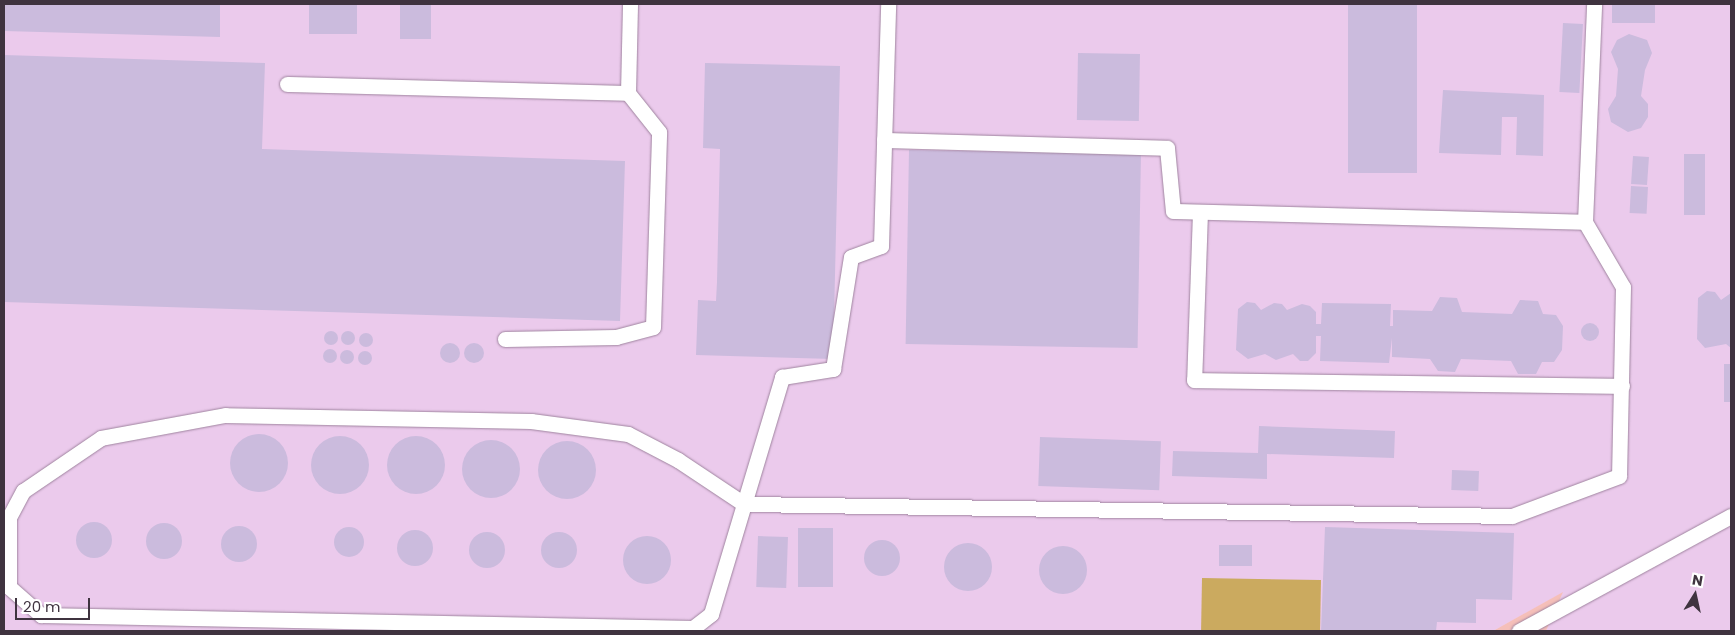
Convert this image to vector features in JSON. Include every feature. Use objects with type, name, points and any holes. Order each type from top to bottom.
[{"type":"lane","points":[[505,339],[616,337],[653,327],[659,132],[628,93],[630,4]]},
{"type":"lane","points":[[888,4],[881,246],[851,257],[833,369],[782,377],[744,504],[711,614],[694,628],[41,615],[8,587],[9,517],[23,491],[101,438],[226,415],[531,421],[628,434],[678,460],[744,504],[1512,516],[1619,476],[1623,287],[1585,222],[1594,4]]},
{"type":"lane","points":[[287,84],[628,93]]},
{"type":"lane","points":[[884,140],[1167,148],[1173,211],[1585,222]]},
{"type":"lane","points":[[1200,212],[1194,380],[1622,386]]},
{"type":"lane","points":[[1519,631],[1731,516]]},
{"type":"shaded area","points":[[4,4],[1731,4],[1731,631],[1546,631],[1562,593],[1493,631],[4,631]]},
{"type":"shaded area","points":[[1202,578],[1321,580],[1320,631],[1201,631]]},
{"type":"shaded area","points":[[1563,592],[1546,631],[1493,631]]},
{"type":"building","points":[[4,4],[220,4],[220,37],[4,31]]},
{"type":"building","points":[[309,4],[357,4],[357,34],[309,34]]},
{"type":"building","points":[[400,4],[431,4],[431,39],[400,39]]},
{"type":"building","points":[[1348,4],[1417,4],[1417,173],[1348,173]]},
{"type":"building","points":[[1612,4],[1655,4],[1655,23],[1612,23]]},
{"type":"building","points":[[1563,23],[1583,24],[1579,93],[1559,92]]},
{"type":"building","points":[[1629,34],[1647,40],[1652,53],[1645,70],[1641,96],[1648,104],[1648,117],[1641,128],[1628,132],[1611,122],[1608,109],[1616,96],[1618,69],[1611,52],[1617,40]]},
{"type":"building","points":[[1078,53],[1140,54],[1139,121],[1077,120]]},
{"type":"building","points":[[4,55],[265,63],[262,149],[625,161],[620,321],[4,302]]},
{"type":"building","points":[[705,63],[840,66],[833,359],[696,355],[698,300],[716,301],[717,282],[720,149],[703,148]]},
{"type":"building","points":[[1443,90],[1544,95],[1543,156],[1516,155],[1517,117],[1502,117],[1501,155],[1439,153]]},
{"type":"building","points":[[909,150],[1141,154],[1138,348],[906,344]]},
{"type":"building","points":[[1684,154],[1705,154],[1705,215],[1684,215]]},
{"type":"building","points":[[1633,156],[1649,157],[1647,185],[1631,184]]},
{"type":"building","points":[[1631,186],[1648,187],[1647,214],[1630,213]]},
{"type":"building","points":[[1707,291],[1715,292],[1721,300],[1731,293],[1731,348],[1726,344],[1705,348],[1697,339],[1698,298]]},
{"type":"building","points":[[1440,297],[1457,298],[1462,312],[1512,314],[1520,300],[1538,301],[1543,314],[1556,315],[1563,326],[1562,350],[1554,362],[1542,362],[1536,374],[1518,374],[1511,361],[1461,359],[1455,372],[1438,371],[1430,359],[1392,357],[1392,338],[1389,363],[1320,361],[1321,336],[1316,336],[1316,353],[1308,361],[1300,361],[1293,354],[1276,360],[1265,354],[1248,359],[1236,350],[1238,309],[1247,302],[1255,303],[1261,310],[1274,303],[1282,304],[1287,310],[1302,304],[1310,306],[1316,312],[1316,324],[1321,324],[1322,303],[1391,304],[1390,326],[1393,326],[1393,310],[1432,311]]},
{"type":"building","points":[[1590,323],[1596,326],[1599,332],[1596,338],[1590,341],[1584,338],[1581,332],[1584,326]]},
{"type":"building","points":[[328,331],[334,331],[338,338],[334,345],[328,345],[324,341],[324,335]]},
{"type":"building","points":[[345,331],[351,331],[355,338],[351,345],[345,345],[341,341],[341,335]]},
{"type":"building","points":[[363,333],[369,333],[373,340],[369,347],[363,347],[359,343],[359,337]]},
{"type":"building","points":[[450,343],[457,346],[460,353],[457,360],[450,363],[443,360],[440,353],[443,346]]},
{"type":"building","points":[[474,343],[481,346],[484,353],[481,360],[474,363],[467,360],[464,353],[467,346]]},
{"type":"building","points":[[327,349],[333,349],[337,356],[333,363],[327,363],[323,359],[323,353]]},
{"type":"building","points":[[344,350],[350,350],[354,357],[350,364],[344,364],[340,360],[340,354]]},
{"type":"building","points":[[362,351],[368,351],[372,358],[368,365],[362,365],[358,361],[358,355]]},
{"type":"building","points":[[1724,364],[1731,364],[1731,402],[1724,402]]},
{"type":"building","points":[[1259,426],[1395,431],[1394,458],[1267,454],[1267,479],[1172,476],[1173,451],[1258,453]]},
{"type":"building","points":[[253,434],[265,434],[280,442],[288,457],[288,469],[280,484],[265,492],[253,492],[238,484],[230,469],[230,457],[238,442]]},
{"type":"building","points":[[334,436],[346,436],[361,444],[369,459],[369,471],[361,486],[346,494],[334,494],[319,486],[311,471],[311,459],[319,444]]},
{"type":"building","points":[[410,436],[422,436],[437,444],[445,459],[445,471],[437,486],[422,494],[410,494],[395,486],[387,471],[387,459],[395,444]]},
{"type":"building","points":[[1040,437],[1161,441],[1159,490],[1038,486]]},
{"type":"building","points":[[485,440],[497,440],[512,448],[520,463],[520,475],[512,490],[497,498],[485,498],[470,490],[462,475],[462,463],[470,448]]},
{"type":"building","points":[[561,441],[573,441],[588,449],[596,464],[596,476],[588,491],[573,499],[561,499],[546,491],[538,476],[538,464],[546,449]]},
{"type":"building","points":[[1452,470],[1479,471],[1478,491],[1451,490]]},
{"type":"building","points":[[94,522],[101,523],[107,527],[111,533],[111,547],[107,553],[101,557],[94,558],[87,557],[81,553],[77,547],[76,540],[77,533],[81,527],[87,523]]},
{"type":"building","points":[[164,523],[171,524],[177,528],[181,534],[181,548],[177,554],[171,558],[164,559],[157,558],[151,554],[147,548],[146,541],[147,534],[151,528],[157,524]]},
{"type":"building","points":[[239,526],[246,527],[252,531],[256,537],[256,551],[252,557],[246,561],[239,562],[232,561],[226,557],[222,551],[221,544],[222,537],[226,531],[232,527]]},
{"type":"building","points":[[349,527],[355,528],[363,536],[363,548],[355,556],[349,557],[343,556],[335,548],[334,542],[335,536],[343,528]]},
{"type":"building","points":[[1325,527],[1514,533],[1512,600],[1476,599],[1476,623],[1437,622],[1436,631],[1321,631]]},
{"type":"building","points":[[798,528],[833,528],[833,587],[798,587]]},
{"type":"building","points":[[415,530],[422,531],[428,535],[432,541],[432,555],[428,561],[422,565],[415,566],[408,565],[402,561],[398,555],[397,548],[398,541],[402,535],[408,531]]},
{"type":"building","points":[[487,532],[494,533],[500,537],[504,543],[504,557],[500,563],[494,567],[487,568],[480,567],[474,563],[470,557],[469,550],[470,543],[474,537],[480,533]]},
{"type":"building","points":[[559,532],[566,533],[572,537],[576,543],[576,557],[572,563],[566,567],[559,568],[552,567],[546,563],[542,557],[541,550],[542,543],[546,537],[552,533]]},
{"type":"building","points":[[642,536],[652,536],[664,543],[671,555],[671,565],[664,577],[652,584],[642,584],[634,580],[627,573],[623,565],[623,555],[627,547],[634,540]]},
{"type":"building","points":[[758,536],[788,537],[786,588],[756,587]]},
{"type":"building","points":[[882,540],[889,541],[895,545],[899,551],[899,565],[895,571],[889,575],[882,576],[875,575],[869,571],[865,565],[864,558],[865,551],[869,545],[875,541]]},
{"type":"building","points":[[963,543],[973,543],[985,550],[992,562],[992,572],[985,584],[973,591],[963,591],[955,587],[948,580],[944,572],[944,562],[948,554],[955,547]]},
{"type":"building","points":[[1219,545],[1252,545],[1252,566],[1219,566]]},
{"type":"building","points":[[1058,546],[1068,546],[1080,553],[1087,565],[1087,575],[1080,587],[1068,594],[1058,594],[1050,590],[1043,583],[1039,575],[1039,565],[1043,557],[1050,550]]}]
